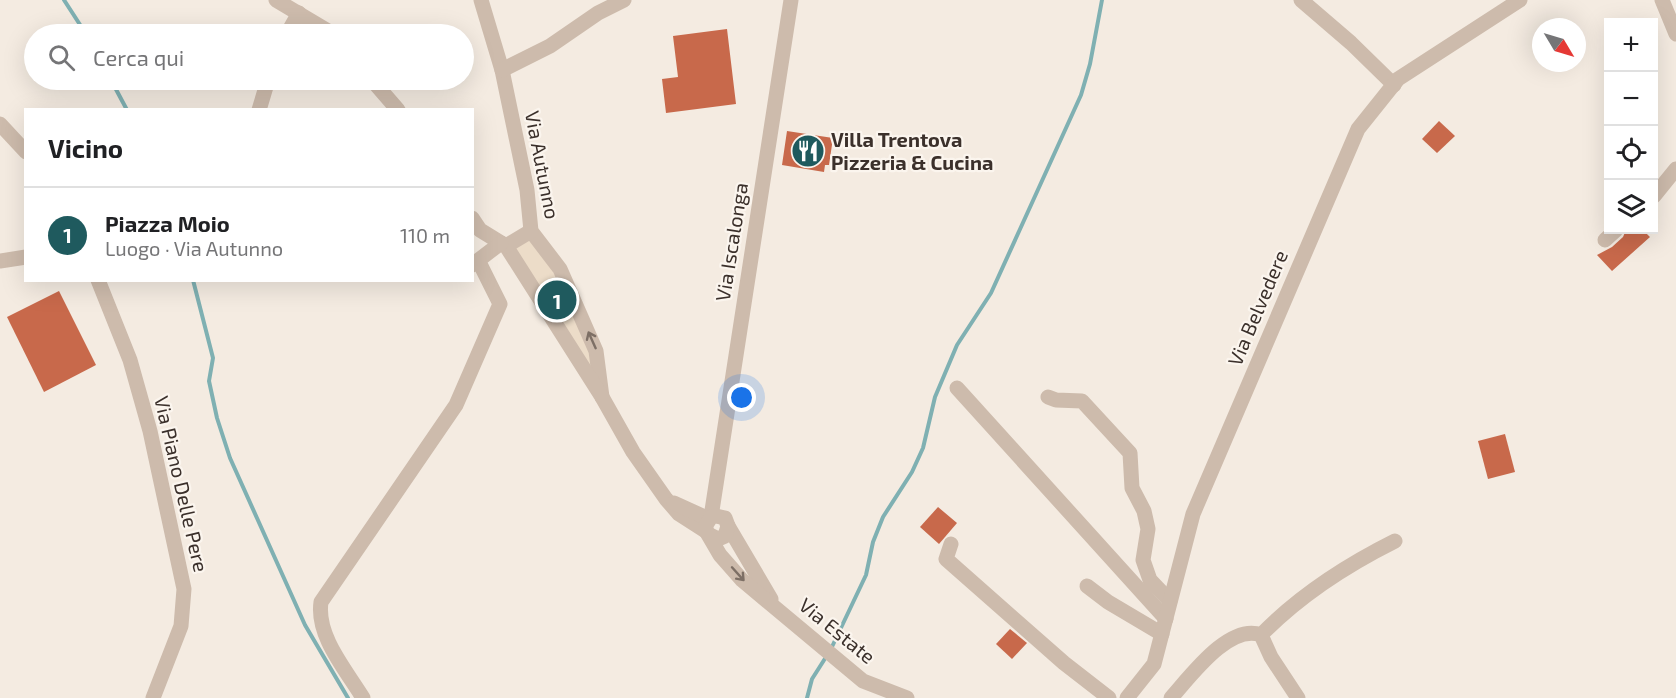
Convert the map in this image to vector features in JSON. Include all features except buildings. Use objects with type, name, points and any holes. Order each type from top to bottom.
[{"type":"street","points":[[276,0],[317,24]]},
{"type":"street","name":"Via Autunno","points":[[481,0],[502,70],[527,190],[531,231],[560,269],[596,351],[602,397]]},
{"type":"street","points":[[502,70],[550,46],[598,13],[624,0]]},
{"type":"street","name":"Via Iscalonga","points":[[715,524],[715,489],[790,0]]},
{"type":"street","points":[[1301,0],[1344,36],[1394,85]]},
{"type":"street","name":"Via Belvedere","points":[[1127,698],[1154,664],[1193,514],[1358,129],[1394,85],[1520,0]]},
{"type":"street","points":[[1662,0],[1676,34]]},
{"type":"street","points":[[292,24],[299,13]]},
{"type":"street","points":[[260,108],[265,90]]},
{"type":"street","points":[[381,90],[396,108]]},
{"type":"street","points":[[0,124],[24,150]]},
{"type":"street","points":[[1658,190],[1676,169]]},
{"type":"street","points":[[474,221],[480,230],[504,244],[602,397],[633,452],[666,499],[715,524]]},
{"type":"street","points":[[363,698],[322,629],[319,615],[321,602],[456,405],[500,304],[476,264],[504,244],[531,231]]},
{"type":"street","points":[[0,261],[24,257]]},
{"type":"street","name":"Via Piano Delle Pere","points":[[99,282],[130,360],[150,431],[184,589],[181,626],[153,698]]},
{"type":"street","points":[[957,388],[1164,627]]},
{"type":"street","points":[[1048,397],[1056,400],[1082,401],[1130,453],[1132,488],[1144,511],[1148,529],[1143,560],[1150,580],[1170,601]]},
{"type":"street","name":"Via Estate","points":[[715,524],[720,555],[742,580],[863,681],[907,698]]},
{"type":"street","name":"Via Estate","points":[[715,524],[775,607]]},
{"type":"street","points":[[1261,634],[1278,617],[1314,590],[1364,556],[1395,541]]},
{"type":"street","points":[[951,544],[946,559],[1064,663],[1109,698]]},
{"type":"street","points":[[1087,586],[1108,602],[1164,627]]},
{"type":"street","points":[[1171,698],[1220,646],[1241,636],[1261,634]]},
{"type":"street","points":[[1261,634],[1271,657],[1298,698]]},
{"type":"shaded area","points":[[531,231],[596,351],[602,397],[506,246]]},
{"type":"waterway","points":[[64,0],[80,24]]},
{"type":"waterway","points":[[830,651],[866,575],[873,542],[883,517],[912,472],[923,448],[935,397],[957,345],[991,293],[1081,95],[1090,64],[1102,0]]},
{"type":"waterway","points":[[116,90],[126,108]]},
{"type":"waterway","points":[[194,282],[213,358],[209,381],[217,418],[230,458],[305,625],[348,698]]},
{"type":"waterway","points":[[807,698],[812,679],[826,657]]},
{"type":"place","name":"Villa Trentova Pizzeria & Cucina","points":[[808,151]]},
{"type":"place","name":"Piazza Moio","points":[[557,300]]}]
